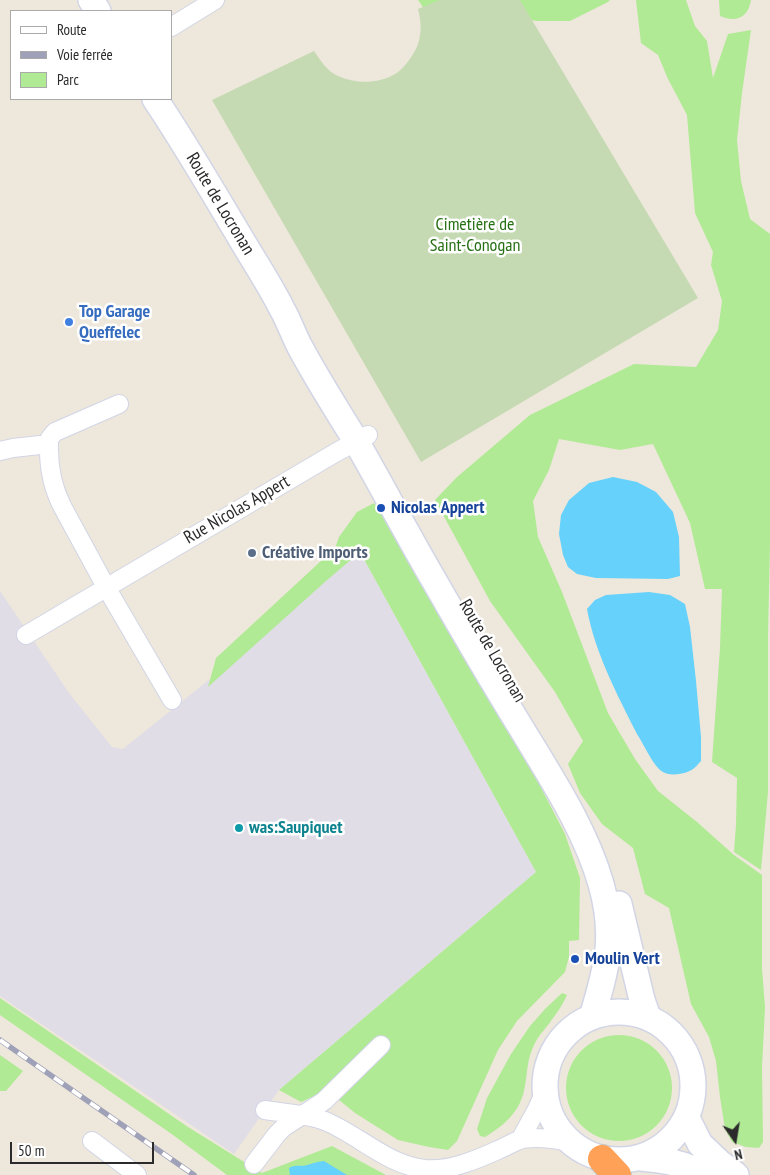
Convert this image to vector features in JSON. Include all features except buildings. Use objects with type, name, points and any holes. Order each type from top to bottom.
[{"type":"main road","name":"Route de Locronan","points":[[156,100],[204,176],[283,310],[302,351],[362,438],[481,633],[556,760],[590,823],[614,882],[640,992],[648,1017]]},
{"type":"main road","name":"Route de Locronan","points":[[362,438],[415,548],[548,772],[588,849],[601,884],[609,925],[608,954],[592,1017]]},
{"type":"main road","points":[[641,1158],[660,1149],[675,1135],[687,1118],[693,1098],[693,1078],[688,1058],[678,1040],[659,1023],[648,1017],[630,1012],[610,1012],[592,1017],[567,1032],[556,1045],[549,1060],[545,1076],[544,1093],[548,1111],[557,1128],[569,1142],[609,1167],[621,1161],[641,1158],[677,1163],[694,1168],[706,1175]]},
{"type":"main road","points":[[687,1118],[700,1144],[736,1175]]},
{"type":"street","points":[[172,27],[215,0]]},
{"type":"street","points":[[119,404],[55,432],[50,438],[49,444],[51,477],[55,493],[106,587],[172,700]]},
{"type":"street","name":"Rue Nicolas Appert","points":[[26,635],[362,438]]},
{"type":"street","points":[[0,451],[49,444]]},
{"type":"street","points":[[254,1164],[277,1134],[292,1121],[324,1101],[380,1045]]},
{"type":"street","points":[[520,1140],[544,1093]]},
{"type":"street","points":[[265,1110],[324,1121],[392,1159],[425,1172],[465,1163],[520,1140],[551,1139],[569,1142]]},
{"type":"street","points":[[92,1141],[138,1175]]},
{"type":"shaded area","points":[[360,552],[536,872],[279,1090],[234,1154],[0,996],[0,591],[69,693],[112,747],[123,749],[221,670],[231,653]]},
{"type":"green space","points":[[418,0],[610,0],[570,21],[536,21],[425,10]]},
{"type":"green space","name":"Cimetière de Saint-Conogan","points":[[440,0],[520,0],[698,298],[421,462],[212,100],[314,51],[324,65],[345,79],[367,82],[389,77],[402,68],[417,48],[421,31],[418,9]]},
{"type":"green space","points":[[636,0],[686,0],[695,26],[707,41],[713,78],[728,34],[751,30],[737,140],[741,181],[750,219],[770,234],[768,792],[761,870],[734,852],[737,778],[712,762],[722,589],[705,589],[690,523],[653,444],[620,450],[559,439],[549,470],[533,501],[538,537],[562,592],[608,713],[635,759],[658,791],[734,855],[762,875],[762,969],[765,1007],[762,1067],[763,1142],[759,1148],[746,1147],[732,1142],[725,1129],[716,1061],[709,1037],[691,1004],[669,908],[645,894],[633,848],[602,824],[580,793],[568,764],[583,741],[555,692],[490,601],[435,500],[457,477],[530,415],[634,364],[696,367],[718,330],[722,301],[711,265],[713,252],[695,213],[687,115],[658,55],[641,43]]},
{"type":"green space","points":[[719,0],[751,0],[744,15],[731,19],[720,16]]},
{"type":"green space","points":[[374,503],[401,543],[493,695],[565,834],[580,878],[579,940],[569,941],[569,957],[565,972],[517,1021],[498,1050],[457,1141],[448,1150],[398,1140],[355,1113],[339,1100],[388,1050],[321,1093],[301,1102],[279,1090],[536,872],[360,552],[208,687],[216,658],[335,548],[339,537],[357,512]]},
{"type":"green space","points":[[562,993],[567,995],[564,1002],[538,1037],[532,1049],[524,1091],[518,1106],[498,1128],[485,1137],[480,1136],[477,1129],[487,1098],[511,1054],[530,1026]]},
{"type":"green space","points":[[0,998],[188,1127],[262,1173],[332,1146],[386,1175],[227,1175],[173,1135],[0,1015]]},
{"type":"green space","points":[[619,1035],[639,1039],[657,1050],[668,1068],[672,1088],[668,1108],[657,1126],[639,1137],[619,1141],[599,1137],[581,1126],[570,1108],[566,1088],[570,1068],[581,1050],[599,1039]]},
{"type":"green space","points":[[0,1055],[23,1071],[6,1091],[0,1091]]},
{"type":"water","points":[[613,477],[637,482],[656,492],[673,512],[679,537],[680,576],[668,579],[596,578],[577,574],[568,567],[563,555],[559,534],[561,515],[569,500],[589,483]]},
{"type":"water","points":[[649,592],[670,595],[685,604],[690,627],[701,737],[701,761],[693,769],[681,774],[667,774],[660,770],[637,734],[601,657],[587,609],[595,600],[606,595]]},
{"type":"water","points":[[324,1161],[347,1175],[290,1175],[289,1168],[291,1167],[305,1166]]},
{"type":"railway","points":[[0,1040],[194,1175]]},
{"type":"place","name":"Top Garage Queffelec","points":[[69,322]]},
{"type":"place","name":"Nicolas Appert","points":[[381,508]]},
{"type":"place","name":"Créative Imports","points":[[252,553]]},
{"type":"place","name":"was:Saupiquet","points":[[239,828]]},
{"type":"place","name":"Moulin Vert","points":[[575,959]]}]
